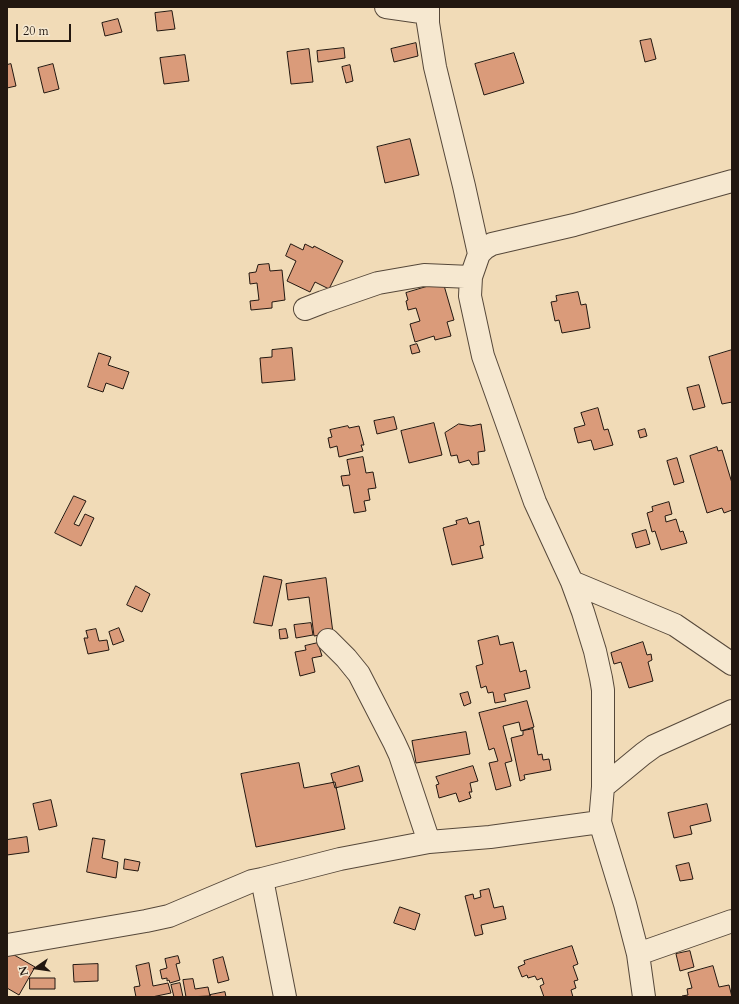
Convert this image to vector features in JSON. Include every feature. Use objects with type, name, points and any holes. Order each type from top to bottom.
[{"type":"street","points":[[386,7],[428,10],[434,67],[464,186],[479,254]]},
{"type":"street","points":[[644,997],[638,954],[625,904],[600,822],[603,787],[603,690],[601,678],[591,638],[572,582],[535,502],[483,356],[470,296],[471,277],[479,254],[492,244],[574,225],[732,181]]},
{"type":"street","points":[[305,309],[378,283],[424,276],[471,277]]},
{"type":"street","points":[[572,582],[676,626],[732,664]]},
{"type":"street","points":[[328,640],[359,674],[394,742],[429,842]]},
{"type":"street","points":[[603,787],[654,746],[732,711]]},
{"type":"street","points":[[7,945],[169,916],[252,881],[340,859],[429,842],[490,837],[600,822]]},
{"type":"street","points":[[262,879],[285,997]]},
{"type":"street","points":[[638,954],[732,921]]},
{"type":"building","points":[[172,11],[175,29],[157,31],[155,13]]},
{"type":"building","points":[[118,19],[122,32],[105,36],[102,23]]},
{"type":"building","points":[[651,39],[656,59],[645,62],[640,41]]},
{"type":"building","points":[[416,43],[418,56],[394,62],[391,49]]},
{"type":"building","points":[[344,48],[345,58],[318,62],[317,51]]},
{"type":"building","points":[[309,49],[313,82],[291,84],[287,52]]},
{"type":"building","points":[[514,53],[524,83],[484,95],[475,64]]},
{"type":"building","points":[[185,55],[189,81],[164,84],[160,58]]},
{"type":"building","points":[[11,64],[16,86],[7,88],[7,65]]},
{"type":"building","points":[[53,64],[59,89],[44,93],[38,68]]},
{"type":"building","points":[[350,65],[353,81],[346,83],[342,67]]},
{"type":"building","points":[[410,139],[419,175],[385,183],[377,147]]},
{"type":"building","points":[[291,244],[303,250],[305,244],[313,248],[314,246],[343,261],[329,289],[315,282],[310,292],[287,281],[296,261],[286,256]]},
{"type":"building","points":[[269,264],[270,271],[282,270],[285,300],[272,302],[272,308],[251,310],[250,301],[259,300],[257,283],[250,284],[249,273],[256,272],[258,265]]},
{"type":"building","points":[[443,282],[454,320],[447,322],[451,336],[435,340],[434,336],[415,342],[410,324],[420,321],[416,308],[408,310],[406,293]]},
{"type":"building","points":[[578,292],[581,305],[586,304],[590,328],[562,333],[559,320],[555,321],[551,302],[557,301],[556,296]]},
{"type":"building","points":[[417,344],[420,352],[412,354],[410,346]]},
{"type":"building","points":[[292,348],[295,380],[262,383],[260,358],[272,357],[272,350]]},
{"type":"building","points":[[732,350],[732,402],[722,404],[709,357]]},
{"type":"building","points":[[99,353],[111,357],[108,365],[129,372],[123,389],[106,383],[103,392],[88,387]]},
{"type":"building","points":[[699,385],[705,407],[693,410],[687,388]]},
{"type":"building","points":[[598,408],[604,430],[608,429],[613,445],[594,450],[591,440],[578,443],[574,428],[585,425],[581,413]]},
{"type":"building","points":[[394,417],[397,429],[377,434],[374,421]]},
{"type":"building","points":[[434,423],[442,455],[409,463],[401,431]]},
{"type":"building","points":[[459,424],[471,426],[481,424],[485,451],[478,452],[479,464],[472,465],[469,460],[459,463],[457,455],[451,456],[445,433]]},
{"type":"building","points":[[348,426],[349,428],[359,426],[364,445],[361,445],[363,451],[339,457],[337,446],[330,448],[328,438],[332,437],[330,430]]},
{"type":"building","points":[[645,429],[647,436],[640,438],[638,431]]},
{"type":"building","points":[[717,447],[718,451],[722,450],[732,483],[732,510],[724,513],[722,508],[707,513],[690,456]]},
{"type":"building","points":[[363,457],[366,473],[373,472],[376,488],[368,489],[370,500],[364,501],[366,511],[354,513],[349,485],[343,486],[341,476],[350,475],[347,460]]},
{"type":"building","points":[[677,458],[684,482],[674,485],[667,461]]},
{"type":"building","points":[[74,496],[86,501],[74,524],[79,526],[85,514],[94,518],[81,546],[55,533]]},
{"type":"building","points":[[669,502],[672,514],[665,516],[666,522],[676,519],[680,532],[683,531],[687,543],[661,550],[655,531],[652,532],[647,513],[653,511],[652,507]]},
{"type":"building","points":[[467,518],[469,524],[479,521],[484,545],[480,546],[483,558],[452,565],[443,528],[457,524],[456,521]]},
{"type":"building","points":[[646,530],[650,544],[636,548],[632,534]]},
{"type":"building","points":[[264,576],[282,580],[272,626],[254,623]]},
{"type":"building","points":[[326,578],[333,633],[314,636],[309,597],[288,600],[286,584]]},
{"type":"building","points":[[136,586],[150,594],[142,612],[127,605]]},
{"type":"building","points":[[311,623],[313,635],[296,638],[294,625]]},
{"type":"building","points":[[119,628],[124,641],[113,645],[109,632]]},
{"type":"building","points":[[96,629],[99,641],[107,640],[109,650],[88,654],[84,638],[88,638],[86,631]]},
{"type":"building","points":[[286,629],[288,638],[280,639],[279,630]]},
{"type":"building","points":[[498,636],[500,645],[513,642],[520,672],[526,670],[530,688],[504,694],[506,701],[495,703],[493,692],[488,693],[486,686],[481,688],[476,666],[483,664],[478,641]]},
{"type":"building","points":[[643,642],[647,655],[651,654],[652,660],[648,662],[653,681],[629,688],[621,662],[614,664],[611,653]]},
{"type":"building","points":[[318,643],[322,656],[312,658],[315,672],[300,676],[295,652],[306,650],[305,646]]},
{"type":"building","points":[[468,692],[471,703],[464,706],[460,694]]},
{"type":"building","points":[[527,701],[534,727],[521,731],[519,722],[503,726],[512,761],[505,763],[511,786],[496,790],[489,763],[498,761],[494,748],[489,750],[479,713]]},
{"type":"building","points":[[533,729],[538,755],[542,754],[543,760],[549,759],[551,770],[524,775],[525,779],[520,781],[511,738],[523,735],[523,731]]},
{"type":"building","points":[[466,732],[470,754],[416,763],[412,741]]},
{"type":"building","points":[[299,763],[304,788],[335,782],[345,829],[256,847],[241,774]]},
{"type":"building","points":[[359,766],[363,781],[335,788],[331,774]]},
{"type":"building","points":[[473,766],[478,781],[470,783],[472,792],[469,792],[471,798],[459,802],[456,793],[439,798],[436,785],[439,784],[436,777]]},
{"type":"building","points":[[51,800],[57,826],[39,830],[33,804]]},
{"type":"building","points":[[707,804],[711,821],[690,826],[692,834],[674,838],[668,813]]},
{"type":"building","points":[[27,837],[29,852],[7,855],[7,840]]},
{"type":"building","points":[[93,838],[105,840],[102,858],[118,862],[116,878],[87,872]]},
{"type":"building","points":[[125,859],[140,862],[138,871],[124,869]]},
{"type":"building","points":[[689,863],[693,879],[680,881],[676,866]]},
{"type":"building","points":[[489,889],[494,908],[503,906],[506,919],[481,925],[483,934],[475,936],[465,896],[473,894],[474,899],[481,897],[480,891]]},
{"type":"building","points":[[400,907],[420,914],[415,930],[394,923]]},
{"type":"building","points":[[572,946],[578,964],[573,966],[578,980],[574,981],[576,988],[571,990],[573,997],[544,997],[540,986],[544,984],[542,978],[537,980],[535,976],[528,978],[527,975],[522,977],[518,967],[525,964],[524,961]]},
{"type":"building","points":[[690,951],[694,967],[680,971],[676,954]]},
{"type":"building","points":[[9,952],[35,967],[19,995],[7,988],[7,956]]},
{"type":"building","points":[[178,956],[180,963],[176,964],[180,980],[170,983],[169,980],[167,981],[167,978],[162,979],[160,970],[167,968],[165,959]]},
{"type":"building","points":[[223,957],[229,980],[218,983],[213,960]]},
{"type":"building","points":[[149,963],[153,986],[168,983],[171,993],[152,997],[136,997],[134,987],[140,986],[136,966]]},
{"type":"building","points":[[98,964],[98,981],[74,982],[73,965]]},
{"type":"building","points":[[713,966],[719,987],[729,985],[732,997],[682,997],[688,995],[687,989],[692,988],[688,973]]},
{"type":"building","points":[[30,978],[55,978],[55,989],[30,989]]},
{"type":"building","points":[[193,979],[195,989],[208,987],[210,996],[186,997],[183,980]]},
{"type":"building","points":[[180,983],[183,997],[174,997],[171,985]]},
{"type":"building","points":[[225,992],[226,997],[211,997],[210,995]]}]
